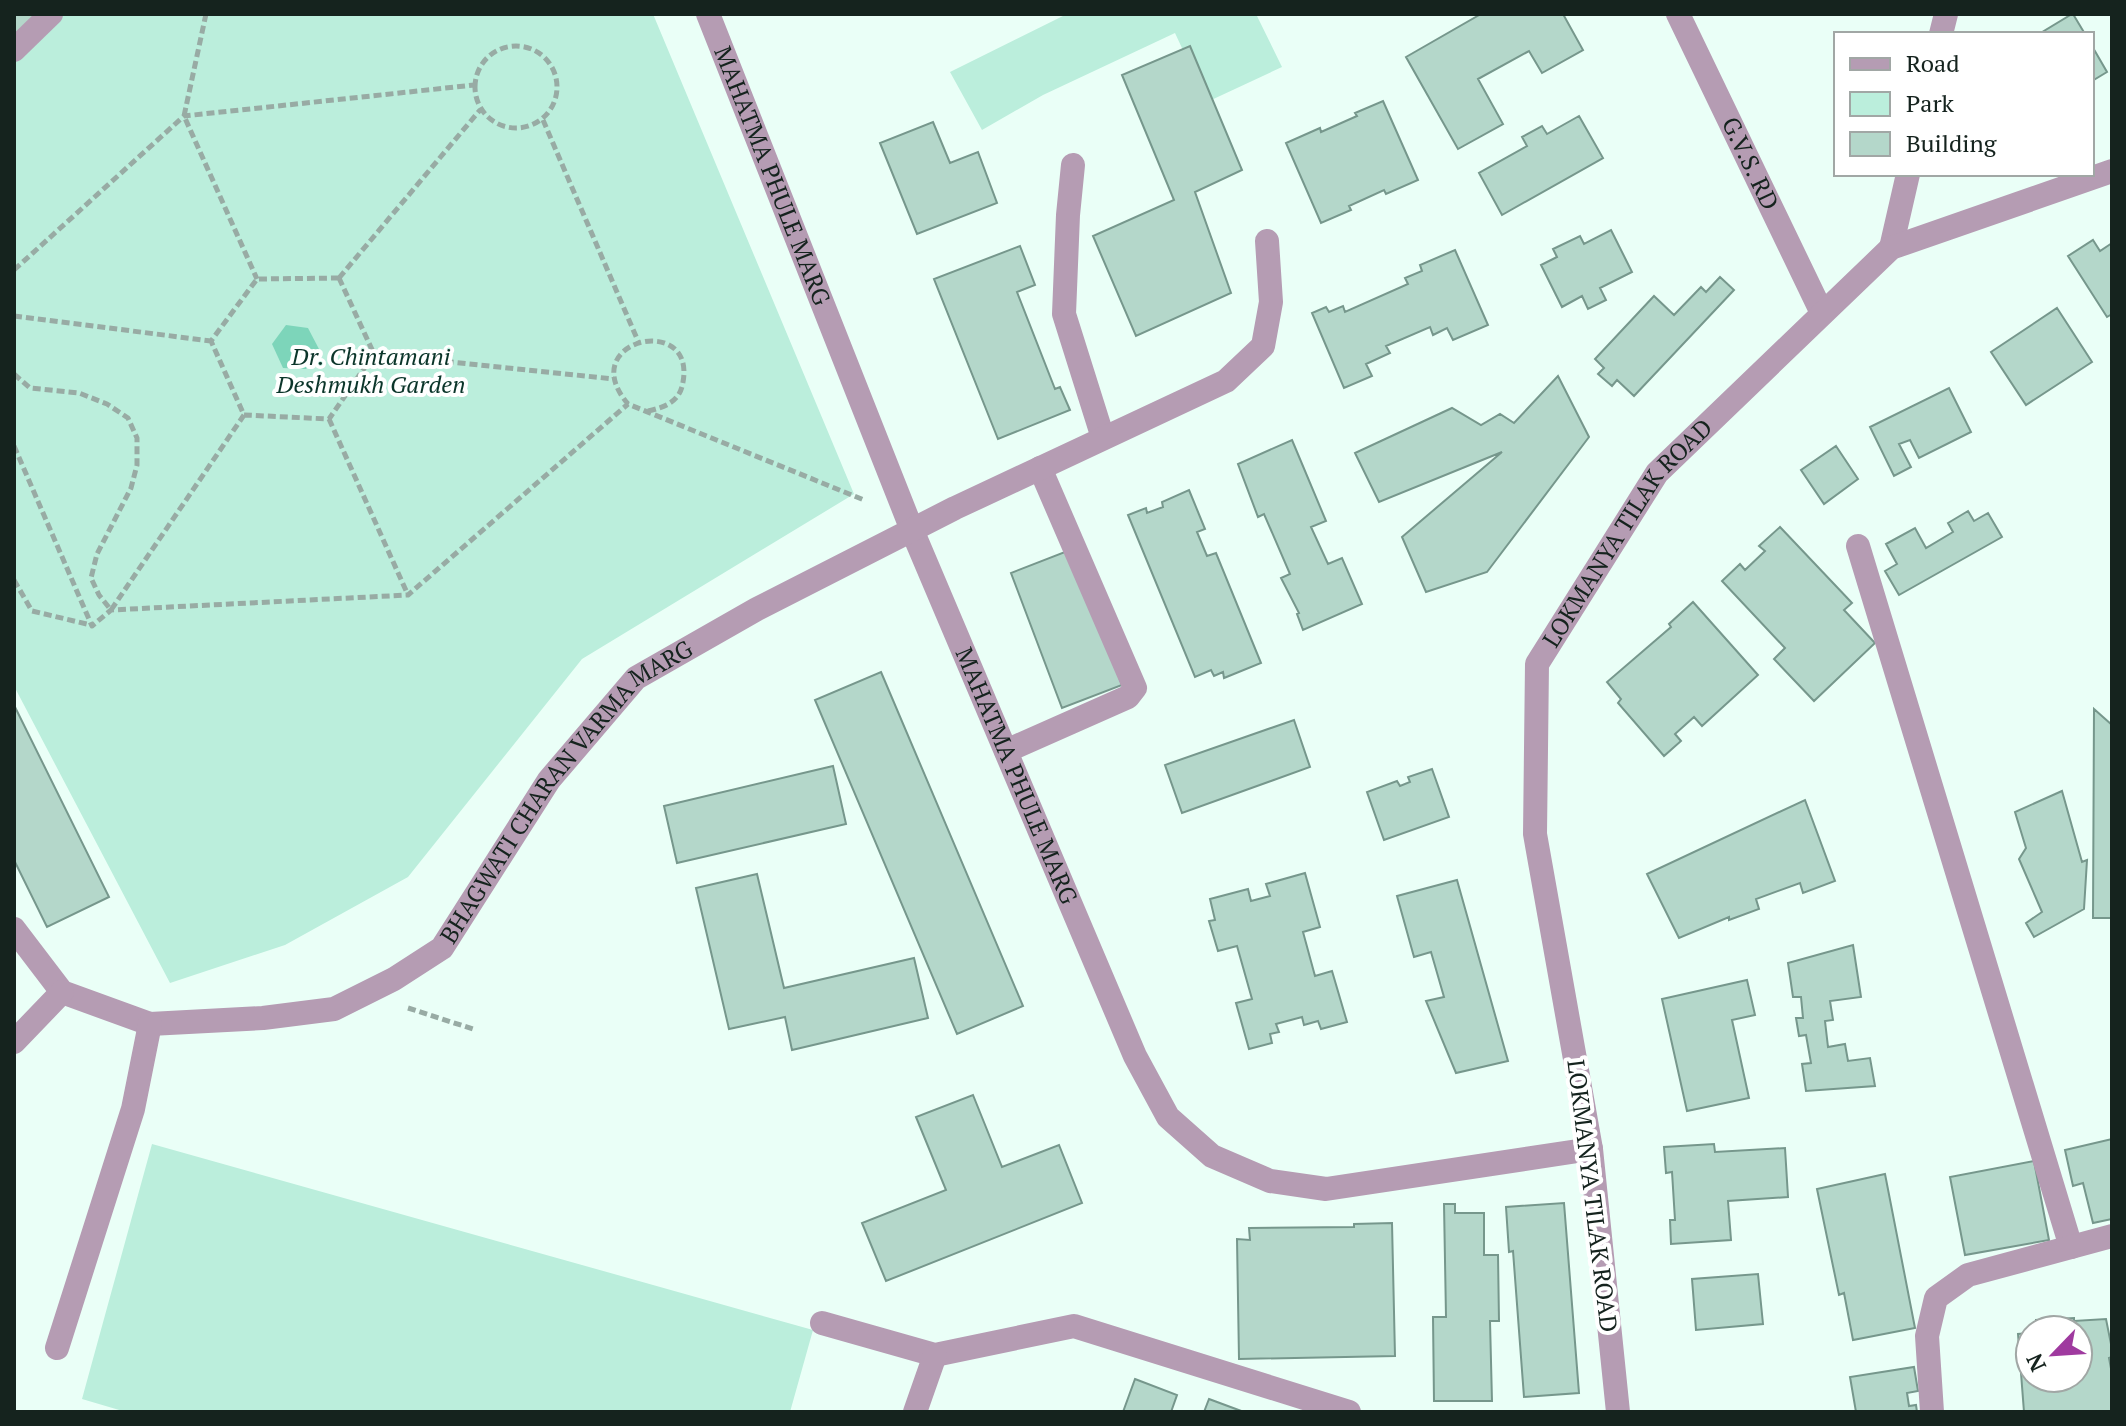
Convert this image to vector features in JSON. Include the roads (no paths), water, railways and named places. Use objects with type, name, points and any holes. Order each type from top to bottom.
[{"type":"street","points":[[14,50],[51,14]]},
{"type":"street","name":"MAHATMA PHULE MARG","points":[[708,14],[912,530],[1135,1056],[1168,1117],[1212,1156],[1270,1181],[1326,1189],[1591,1149]]},
{"type":"street","name":"G.V.S. RD","points":[[1678,14],[1822,313]]},
{"type":"street","points":[[1073,165],[1064,314],[1103,438]]},
{"type":"street","name":"LOKMANYA TILAK ROAD","points":[[1618,1412],[1591,1149],[1535,834],[1537,664],[1657,473],[1891,248],[2112,171]]},
{"type":"street","points":[[1891,248],[1908,176]]},
{"type":"street","name":"BHAGWATI CHARAN VARMA MARG","points":[[62,992],[150,1024],[263,1018],[334,1009],[394,979],[442,948],[549,780],[636,678],[757,609],[912,530],[1226,381],[1263,346],[1271,302],[1267,241]]},
{"type":"street","points":[[1006,751],[1128,697],[1135,688],[1040,468]]},
{"type":"street","points":[[1858,546],[2071,1247]]},
{"type":"street","points":[[14,929],[62,992],[14,1042]]},
{"type":"street","points":[[57,1348],[133,1109],[150,1024]]},
{"type":"street","points":[[1932,1412],[1927,1336],[1936,1298],[1968,1275],[2112,1236]]},
{"type":"street","points":[[822,1323],[935,1355],[1074,1326],[1349,1412]]},
{"type":"street","points":[[915,1412],[935,1355]]},
{"type":"park label","name":"Dr. Chintamani Deshmukh Garden","points":[[371,371]]}]
